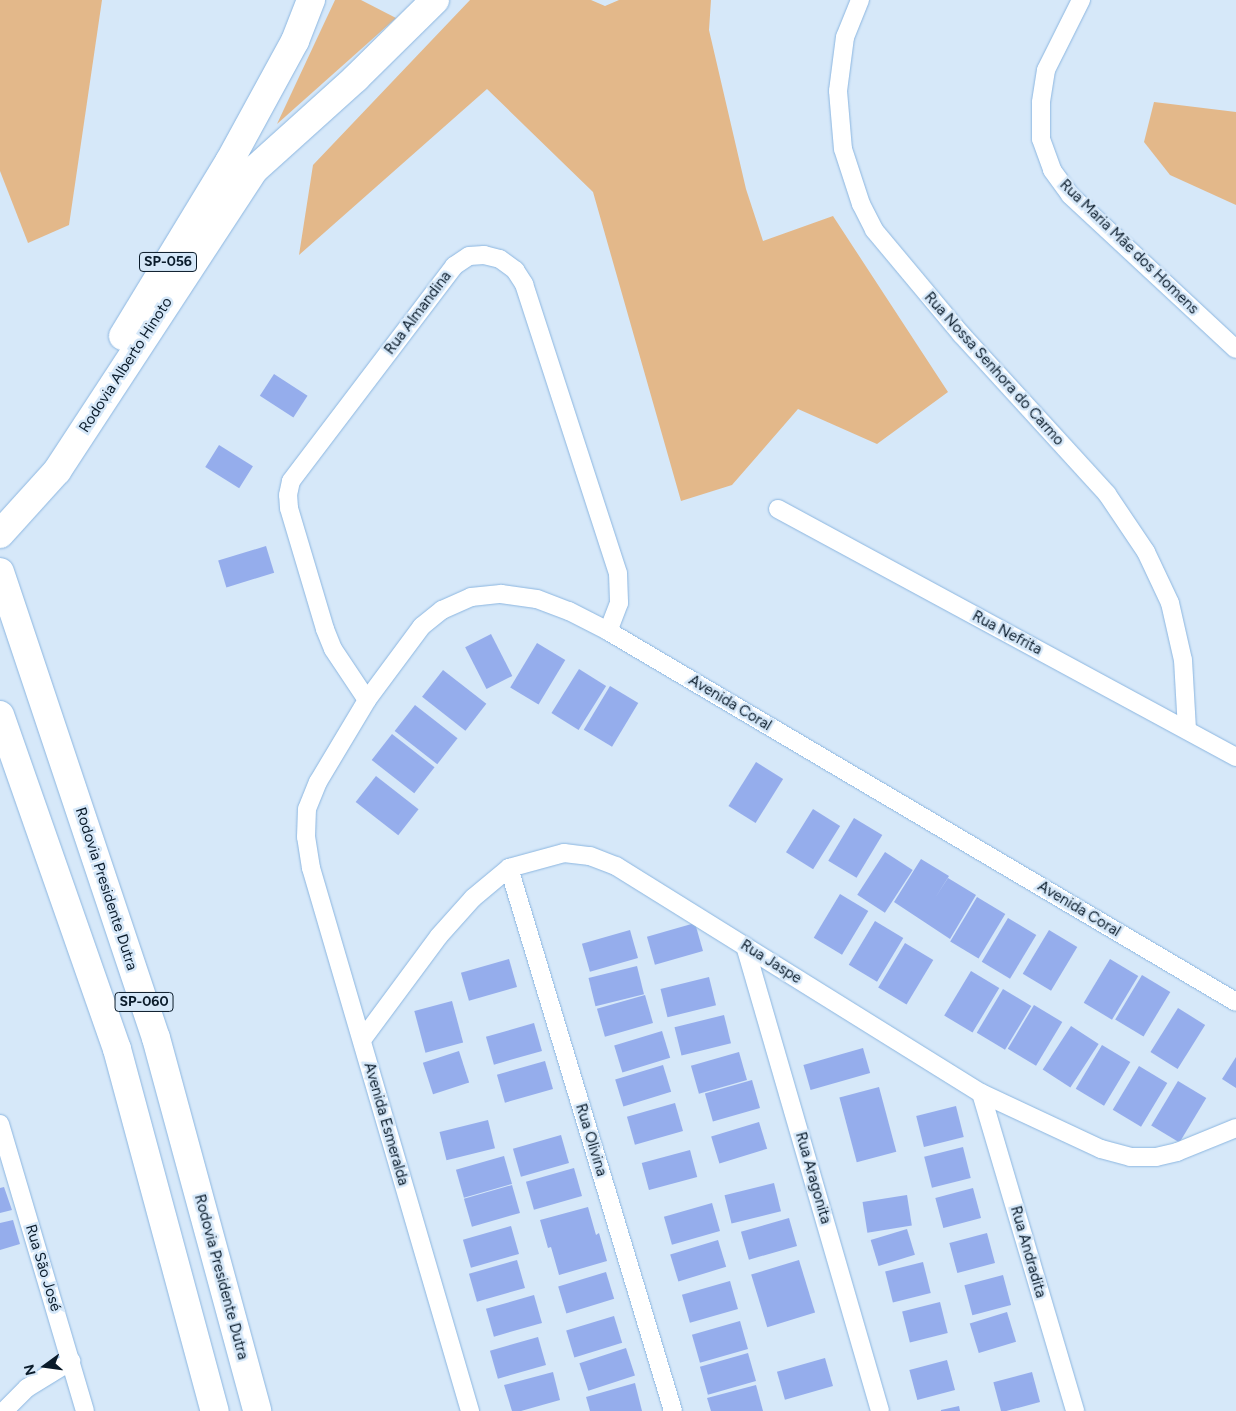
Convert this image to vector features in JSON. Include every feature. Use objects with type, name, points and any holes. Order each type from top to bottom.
[{"type":"main road","points":[[295,41],[302,0]]},
{"type":"main road","name":"Rodovia Alberto Hinoto","points":[[0,508],[24,482],[78,411],[229,162],[295,41],[311,0]]},
{"type":"main road","name":"Rodovia Alberto Hinoto","points":[[0,534],[57,470],[254,170],[356,78],[435,0]]},
{"type":"main road","name":"Rodovia Presidente Dutra","points":[[0,572],[156,1038],[257,1411]]},
{"type":"main road","name":"SP-060","points":[[0,715],[117,1049],[215,1411]]},
{"type":"street","name":"Rua Nossa Senhora do Carmo","points":[[860,0],[845,37],[838,91],[843,149],[861,204],[874,230],[961,334],[1107,494],[1146,552],[1170,603],[1183,660],[1187,730]]},
{"type":"street","name":"Rua Maria Mãe dos Homens","points":[[1081,0],[1046,70],[1041,103],[1041,138],[1046,156],[1060,183],[1236,349]]},
{"type":"street","name":"Rua Almandina","points":[[367,700],[333,649],[325,629],[289,508],[288,495],[291,481],[454,266],[469,256],[484,255],[500,259],[515,270],[524,284],[618,573],[618,602],[608,631]]},
{"type":"street","name":"Rua Nefrita","points":[[778,510],[1236,757]]},
{"type":"street","name":"Avenida Coral","points":[[306,836],[307,810],[318,782],[367,700],[422,626],[442,610],[471,597],[501,594],[537,599],[569,611],[608,631],[1236,1002]]},
{"type":"street","name":"Avenida Esmeralda","points":[[306,836],[311,868],[470,1411]]},
{"type":"street","name":"Rua Jaspe","points":[[362,1040],[438,936],[472,898],[509,868],[564,853],[590,856],[616,866],[981,1093],[1101,1149],[1130,1157],[1156,1157],[1177,1152],[1236,1128]]},
{"type":"street","name":"Rua Olivina","points":[[509,868],[673,1411]]},
{"type":"street","name":"Rua Aragonita","points":[[745,946],[880,1411]]},
{"type":"street","name":"Rua Andradita","points":[[981,1093],[1075,1411]]},
{"type":"street","name":"Rua São José","points":[[0,1124],[85,1411]]},
{"type":"street","points":[[4,1411],[27,1388],[71,1361]]},
{"type":"shaded area","points":[[0,0],[102,0],[69,225],[28,243],[0,171]]},
{"type":"shaded area","points":[[335,0],[361,0],[396,18],[277,124]]},
{"type":"shaded area","points":[[470,0],[591,0],[605,6],[619,0],[711,0],[709,30],[746,189],[763,241],[833,216],[948,392],[877,444],[798,409],[732,485],[681,501],[593,192],[487,89],[299,255],[313,165]]},
{"type":"shaded area","points":[[1154,102],[1236,112],[1236,205],[1170,175],[1144,142]]},
{"type":"building","points":[[274,374],[308,396],[293,418],[260,396]]},
{"type":"building","points":[[219,445],[253,466],[239,488],[205,467]]},
{"type":"building","points":[[266,546],[274,573],[226,587],[218,561]]},
{"type":"building","points":[[491,634],[512,676],[486,689],[465,647]]},
{"type":"building","points":[[537,643],[565,660],[539,705],[510,688]]},
{"type":"building","points":[[579,669],[606,686],[579,730],[551,713]]},
{"type":"building","points":[[443,670],[486,704],[465,731],[422,697]]},
{"type":"building","points":[[610,686],[638,703],[612,747],[584,730]]},
{"type":"building","points":[[415,705],[458,738],[437,764],[395,731]]},
{"type":"building","points":[[392,734],[435,767],[414,793],[372,760]]},
{"type":"building","points":[[756,762],[783,779],[756,823],[728,806]]},
{"type":"building","points":[[376,776],[419,809],[398,835],[356,802]]},
{"type":"building","points":[[813,809],[840,826],[813,869],[786,852]]},
{"type":"building","points":[[854,818],[882,835],[857,878],[828,861]]},
{"type":"building","points":[[885,852],[913,870],[885,913],[857,895]]},
{"type":"building","points":[[921,859],[949,876],[935,898],[948,878],[976,895],[950,939],[894,902]]},
{"type":"building","points":[[840,894],[868,911],[842,955],[814,938]]},
{"type":"building","points":[[977,897],[1005,914],[979,959],[950,942]]},
{"type":"building","points":[[1008,918],[1036,935],[1010,979],[982,962]]},
{"type":"building","points":[[875,921],[903,938],[877,982],[849,965]]},
{"type":"building","points":[[695,923],[703,951],[655,965],[647,937]]},
{"type":"building","points":[[630,930],[638,958],[590,972],[582,944]]},
{"type":"building","points":[[1049,930],[1077,947],[1051,991],[1023,974]]},
{"type":"building","points":[[905,943],[933,960],[907,1005],[878,988]]},
{"type":"building","points":[[509,959],[517,987],[469,1001],[461,973]]},
{"type":"building","points":[[1110,959],[1138,976],[1112,1020],[1084,1003]]},
{"type":"building","points":[[637,966],[644,994],[596,1006],[588,978]]},
{"type":"building","points":[[971,971],[999,988],[973,1033],[944,1016]]},
{"type":"building","points":[[1142,975],[1170,992],[1144,1037],[1115,1020]]},
{"type":"building","points":[[709,977],[716,1005],[668,1017],[660,989]]},
{"type":"building","points":[[1003,989],[1031,1006],[1005,1050],[977,1033]]},
{"type":"building","points":[[645,995],[653,1023],[605,1037],[597,1009]]},
{"type":"building","points":[[452,1001],[463,1043],[425,1053],[414,1011]]},
{"type":"building","points":[[1034,1005],[1062,1022],[1036,1066],[1008,1049]]},
{"type":"building","points":[[1178,1008],[1205,1025],[1178,1069],[1150,1052]]},
{"type":"building","points":[[724,1015],[731,1043],[682,1055],[675,1027]]},
{"type":"building","points":[[534,1023],[542,1051],[494,1065],[486,1037]]},
{"type":"building","points":[[1071,1026],[1099,1044],[1070,1088],[1043,1070]]},
{"type":"building","points":[[662,1031],[670,1058],[622,1072],[614,1046]]},
{"type":"building","points":[[1102,1045],[1130,1062],[1104,1106],[1076,1089]]},
{"type":"building","points":[[863,1048],[870,1073],[811,1090],[803,1065]]},
{"type":"building","points":[[459,1051],[469,1082],[433,1094],[423,1063]]},
{"type":"building","points":[[739,1052],[747,1080],[699,1094],[691,1066]]},
{"type":"building","points":[[1236,1057],[1236,1088],[1222,1079]]},
{"type":"building","points":[[545,1061],[553,1089],[505,1103],[497,1075]]},
{"type":"building","points":[[663,1065],[671,1092],[623,1106],[615,1080]]},
{"type":"building","points":[[1139,1066],[1167,1083],[1141,1127],[1113,1110]]},
{"type":"building","points":[[752,1080],[760,1108],[713,1121],[705,1094]]},
{"type":"building","points":[[1178,1081],[1206,1098],[1180,1143],[1151,1126]]},
{"type":"building","points":[[879,1087],[896,1152],[857,1162],[839,1098]]},
{"type":"building","points":[[675,1103],[683,1131],[635,1145],[627,1117]]},
{"type":"building","points":[[956,1106],[964,1137],[924,1147],[916,1116]]},
{"type":"building","points":[[488,1120],[495,1148],[447,1160],[439,1132]]},
{"type":"building","points":[[759,1122],[767,1149],[719,1163],[711,1137]]},
{"type":"building","points":[[561,1135],[569,1163],[521,1177],[513,1149]]},
{"type":"building","points":[[963,1147],[971,1178],[932,1188],[924,1157]]},
{"type":"building","points":[[690,1150],[697,1177],[649,1190],[642,1163]]},
{"type":"building","points":[[504,1156],[512,1184],[464,1198],[456,1170]]},
{"type":"building","points":[[574,1168],[582,1196],[534,1210],[526,1182]]},
{"type":"building","points":[[774,1183],[781,1211],[732,1223],[725,1195]]},
{"type":"building","points":[[512,1185],[520,1213],[472,1227],[464,1199]]},
{"type":"building","points":[[4,1187],[12,1210],[0,1213],[0,1188]]},
{"type":"building","points":[[973,1188],[981,1218],[943,1228],[935,1198]]},
{"type":"building","points":[[907,1195],[912,1226],[867,1233],[863,1202]]},
{"type":"building","points":[[712,1203],[720,1231],[672,1245],[664,1217]]},
{"type":"building","points":[[588,1207],[596,1235],[599,1233],[607,1261],[559,1275],[551,1247],[548,1248],[540,1220]]},
{"type":"building","points":[[789,1218],[797,1246],[749,1260],[741,1232]]},
{"type":"building","points":[[13,1220],[20,1244],[0,1250],[0,1223]]},
{"type":"building","points":[[511,1226],[519,1254],[471,1268],[463,1240]]},
{"type":"building","points":[[907,1229],[915,1255],[879,1266],[871,1240]]},
{"type":"building","points":[[987,1233],[995,1263],[957,1273],[949,1243]]},
{"type":"building","points":[[718,1240],[726,1267],[678,1281],[670,1255]]},
{"type":"building","points":[[517,1260],[525,1288],[477,1302],[469,1274]]},
{"type":"building","points":[[799,1260],[815,1313],[767,1327],[751,1275]]},
{"type":"building","points":[[923,1262],[931,1293],[893,1302],[885,1271]]},
{"type":"building","points":[[606,1272],[614,1299],[566,1313],[558,1287]]},
{"type":"building","points":[[1003,1275],[1011,1305],[972,1315],[964,1285]]},
{"type":"building","points":[[730,1281],[738,1309],[690,1323],[682,1295]]},
{"type":"building","points":[[534,1295],[542,1323],[494,1337],[486,1309]]},
{"type":"building","points":[[940,1302],[948,1333],[910,1342],[902,1311]]},
{"type":"building","points":[[1007,1312],[1016,1342],[979,1353],[970,1323]]},
{"type":"building","points":[[614,1316],[622,1343],[574,1357],[566,1331]]},
{"type":"building","points":[[740,1321],[748,1349],[700,1363],[692,1335]]},
{"type":"building","points":[[538,1337],[546,1365],[498,1379],[490,1351]]},
{"type":"building","points":[[626,1348],[635,1376],[588,1391],[579,1363]]},
{"type":"building","points":[[748,1353],[756,1381],[708,1395],[700,1367]]},
{"type":"building","points":[[825,1358],[833,1386],[785,1400],[777,1372]]},
{"type":"building","points":[[947,1360],[955,1390],[917,1400],[909,1370]]},
{"type":"building","points":[[553,1372],[560,1400],[521,1411],[512,1411],[504,1385]]},
{"type":"building","points":[[1032,1372],[1040,1402],[1001,1411],[993,1382]]},
{"type":"building","points":[[635,1383],[642,1411],[590,1411],[586,1397]]},
{"type":"building","points":[[756,1385],[763,1411],[711,1411],[707,1398]]},
{"type":"building","points":[[959,1406],[960,1411],[941,1411],[941,1410]]}]
